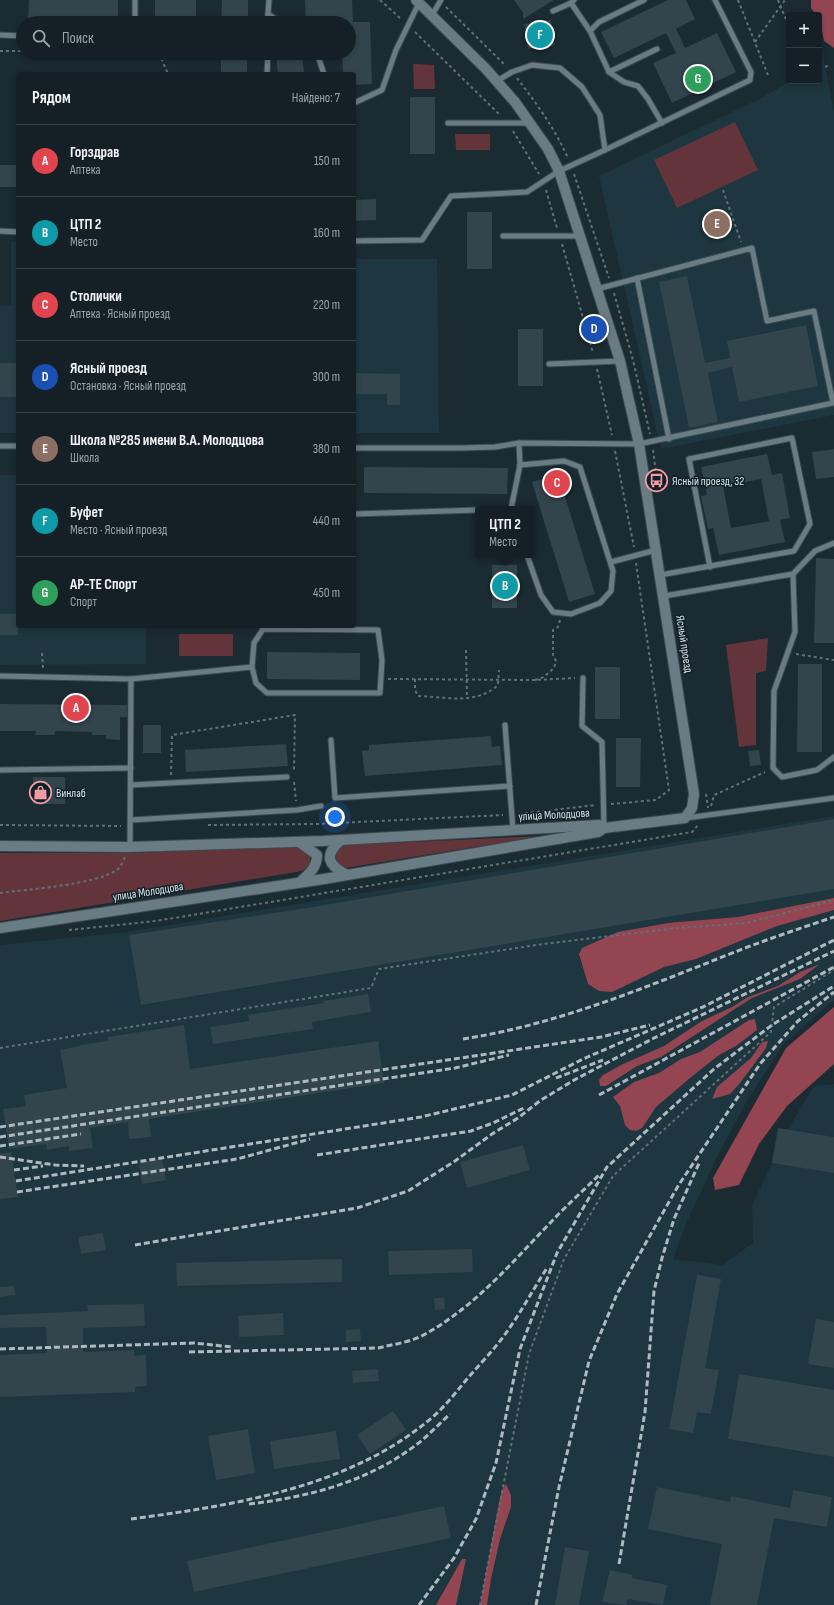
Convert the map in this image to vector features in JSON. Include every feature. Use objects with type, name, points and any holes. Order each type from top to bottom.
[{"type":"street","name":"Ясный проезд","points":[[417,1],[497,81],[530,122],[548,149],[559,171],[620,361],[639,444],[694,794],[692,808],[685,818]]},
{"type":"street","points":[[604,828],[685,818]]},
{"type":"street","name":"улица Молодцова","points":[[0,846],[130,847],[299,842],[599,825],[604,828],[598,832],[347,875],[0,928]]},
{"type":"street","points":[[341,840],[333,846],[329,855],[330,862],[336,869],[347,875]]},
{"type":"street","points":[[299,842],[310,848],[317,855],[317,862],[312,872],[300,882]]},
{"type":"lane","points":[[135,0],[135,16]]},
{"type":"lane","points":[[269,0],[268,14],[271,16]]},
{"type":"lane","points":[[432,15],[441,0]]},
{"type":"lane","points":[[590,31],[599,22],[644,0]]},
{"type":"lane","points":[[356,241],[422,240],[451,196],[526,192],[559,171],[750,80],[751,72],[715,0]]},
{"type":"lane","points":[[356,102],[382,90],[396,50],[417,1]]},
{"type":"lane","points":[[553,11],[572,2],[590,31],[609,72],[624,82],[638,86],[648,99],[662,123]]},
{"type":"lane","points":[[0,35],[16,36]]},
{"type":"lane","points":[[609,72],[657,49]]},
{"type":"lane","points":[[267,72],[268,60]]},
{"type":"lane","points":[[319,60],[323,72]]},
{"type":"lane","points":[[497,81],[512,72],[532,65],[560,68],[582,87],[600,115],[605,150]]},
{"type":"lane","points":[[448,123],[530,122]]},
{"type":"lane","points":[[0,232],[16,232]]},
{"type":"lane","points":[[503,236],[580,236]]},
{"type":"lane","points":[[356,448],[474,448],[495,447],[519,443],[639,444],[669,439],[833,403],[814,311],[767,321],[752,248],[596,289]]},
{"type":"lane","points":[[637,278],[669,439]]},
{"type":"lane","points":[[549,364],[620,361]]},
{"type":"lane","points":[[660,575],[794,551],[810,524],[792,438],[688,459],[710,566]]},
{"type":"lane","points":[[512,506],[520,465],[519,443]]},
{"type":"lane","points":[[0,446],[16,446]]},
{"type":"lane","points":[[520,465],[564,461],[580,468],[613,570],[611,591],[600,603],[571,614],[553,612],[541,595],[528,558]]},
{"type":"lane","points":[[356,514],[475,510]]},
{"type":"lane","points":[[664,596],[793,574],[815,551],[834,543]]},
{"type":"lane","points":[[610,562],[656,550]]},
{"type":"lane","points":[[793,574],[795,632],[774,691],[773,768],[782,777],[817,770],[834,757]]},
{"type":"lane","points":[[261,628],[254,643],[252,667],[256,683],[267,693],[380,693],[382,660],[378,630],[300,628]]},
{"type":"lane","points":[[0,676],[131,679],[252,667]]},
{"type":"lane","points":[[583,678],[582,726],[602,742],[604,828]]},
{"type":"lane","points":[[130,847],[132,785],[131,679]]},
{"type":"lane","points":[[505,725],[513,830]]},
{"type":"lane","points":[[331,740],[336,798],[510,786]]},
{"type":"lane","points":[[0,770],[131,768]]},
{"type":"lane","points":[[132,785],[287,777]]},
{"type":"lane","points":[[685,818],[834,798]]},
{"type":"lane","points":[[130,823],[297,810],[322,806]]},
{"type":"path","points":[[738,0],[768,75]]},
{"type":"path","points":[[778,0],[786,19]]},
{"type":"path","points":[[755,42],[785,0]]},
{"type":"path","points":[[0,51],[16,51]]},
{"type":"path","points":[[162,60],[167,72]]},
{"type":"path","points":[[822,67],[828,66]]},
{"type":"path","points":[[723,190],[744,250]]},
{"type":"path","points":[[535,680],[544,677],[554,668],[556,661],[553,655],[552,630],[558,627],[562,613]]},
{"type":"path","points":[[466,650],[467,698]]},
{"type":"path","points":[[789,652],[834,660]]},
{"type":"path","points":[[42,653],[43,676]]},
{"type":"path","points":[[415,679],[415,690],[418,696],[467,698],[490,693],[498,685],[499,670]]},
{"type":"path","points":[[381,679],[535,680],[583,678]]},
{"type":"path","points":[[170,784],[172,735],[295,715],[294,776],[297,810]]},
{"type":"path","points":[[62,931],[156,921],[692,832],[709,815],[714,795],[773,768]]},
{"type":"path","points":[[208,825],[317,824],[512,815],[603,804],[656,800],[670,790]]},
{"type":"path","points":[[0,825],[130,823]]},
{"type":"path","points":[[0,893],[85,881],[107,875],[119,869],[130,847]]},
{"type":"path","points":[[0,1048],[371,988],[380,969],[551,943],[678,928],[747,924],[834,900]]},
{"type":"path","points":[[480,1605],[529,1354],[564,1259],[613,1176],[771,1032],[774,1007],[834,970]]},
{"type":"shaded area","points":[[811,0],[834,0],[834,48],[824,41],[822,31],[822,12],[814,12],[811,8]]},
{"type":"shaded area","points":[[822,50],[834,111],[834,415],[661,449],[599,176],[757,100],[786,84],[822,84]]},
{"type":"shaded area","points":[[413,64],[434,65],[435,89],[414,89]]},
{"type":"shaded area","points":[[735,122],[758,170],[677,208],[654,160]]},
{"type":"shaded area","points":[[455,134],[490,134],[490,150],[456,150]]},
{"type":"shaded area","points":[[11,242],[16,242],[16,433],[0,433],[0,306],[11,305]]},
{"type":"shaded area","points":[[356,259],[437,259],[439,433],[356,433]]},
{"type":"shaded area","points":[[0,475],[16,475],[16,628],[146,628],[146,664],[0,665]]},
{"type":"shaded area","points":[[179,634],[233,634],[233,656],[179,656]]},
{"type":"shaded area","points":[[768,638],[766,671],[756,673],[756,745],[739,747],[726,645]]},
{"type":"shaded area","points":[[834,816],[834,1000],[783,1045],[747,1101],[720,1151],[686,1224],[673,1259],[722,1265],[753,1243],[752,1205],[772,1163],[778,1128],[788,1129],[814,1086],[834,1084],[834,1605],[0,1605],[0,945],[126,932]]},
{"type":"shaded area","points":[[542,836],[345,868],[341,867],[336,860],[338,848],[343,845]]},
{"type":"shaded area","points":[[298,845],[310,855],[310,865],[302,871],[0,921],[0,853],[137,853]]},
{"type":"shaded area","points":[[834,898],[834,910],[777,926],[696,959],[664,967],[612,992],[599,991],[588,984],[579,954],[582,948],[618,932],[668,923],[738,917]]},
{"type":"shaded area","points":[[820,964],[800,979],[752,998],[661,1057],[637,1066],[606,1086],[600,1086],[599,1080],[603,1075],[621,1065],[664,1046],[702,1021],[732,1007],[748,997],[778,986],[800,972]]},
{"type":"shaded area","points":[[834,1007],[834,1064],[787,1106],[759,1144],[739,1185],[715,1190],[713,1178],[786,1048]]},
{"type":"shaded area","points":[[755,1019],[757,1030],[736,1046],[719,1055],[690,1078],[656,1107],[642,1128],[636,1131],[630,1130],[625,1125],[620,1106],[613,1097],[634,1082],[659,1073],[681,1059],[700,1052],[749,1020]]},
{"type":"shaded area","points":[[768,1041],[766,1048],[730,1094],[712,1099],[717,1087],[751,1058],[762,1042]]},
{"type":"shaded area","points":[[506,1484],[511,1495],[511,1507],[500,1539],[487,1605],[480,1605],[499,1503],[502,1490]]},
{"type":"shaded area","points":[[462,1559],[466,1559],[456,1605],[436,1605]]},
{"type":"building","points":[[29,0],[118,0],[118,16],[28,16]]},
{"type":"building","points":[[155,0],[196,0],[196,16],[155,16]]},
{"type":"building","points":[[222,0],[248,0],[248,16],[221,16]]},
{"type":"building","points":[[305,0],[352,0],[353,16],[306,16]]},
{"type":"building","points":[[514,0],[554,0],[523,19],[523,13]]},
{"type":"building","points":[[668,0],[686,0],[695,19],[676,29],[685,48],[717,33],[736,72],[672,103],[653,63],[676,53],[666,33],[614,58],[601,32]]},
{"type":"building","points":[[551,20],[555,45],[528,49],[524,24]]},
{"type":"building","points":[[356,22],[370,22],[372,84],[356,85],[356,72],[343,72],[342,60],[356,60]]},
{"type":"building","points":[[221,60],[247,60],[247,72],[221,72]]},
{"type":"building","points":[[277,60],[303,60],[304,72],[278,72]]},
{"type":"building","points":[[410,97],[435,97],[435,154],[410,154]]},
{"type":"building","points":[[0,165],[16,165],[16,187],[0,187]]},
{"type":"building","points":[[376,199],[376,220],[356,221],[356,200]]},
{"type":"building","points":[[467,212],[492,212],[492,269],[467,269]]},
{"type":"building","points":[[687,276],[705,363],[730,358],[727,341],[806,325],[818,386],[739,402],[732,367],[708,373],[718,422],[689,428],[659,282]]},
{"type":"building","points":[[518,329],[543,329],[543,386],[518,386]]},
{"type":"building","points":[[0,363],[16,363],[16,397],[0,397]]},
{"type":"building","points":[[356,373],[400,374],[400,405],[387,405],[387,394],[356,394]]},
{"type":"building","points":[[834,449],[834,477],[816,479],[812,452]]},
{"type":"building","points":[[767,454],[772,475],[782,473],[790,518],[780,520],[785,542],[719,555],[713,528],[708,529],[701,496],[707,495],[701,467]],"holes":[[[761,479],[769,521],[731,528],[723,486]]]},
{"type":"building","points":[[364,467],[508,468],[507,494],[364,493]]},
{"type":"building","points":[[558,474],[595,594],[569,602],[532,482]]},
{"type":"building","points":[[816,558],[834,559],[834,643],[814,643]]},
{"type":"building","points":[[492,565],[517,565],[517,608],[492,608]]},
{"type":"building","points":[[0,614],[16,614],[16,628],[18,628],[18,635],[0,635]]},
{"type":"building","points":[[267,652],[360,653],[360,680],[267,679]]},
{"type":"building","points":[[798,664],[822,664],[822,752],[797,752]]},
{"type":"building","points":[[595,667],[620,667],[620,719],[595,719]]},
{"type":"building","points":[[0,704],[127,705],[127,717],[120,717],[120,740],[106,739],[106,735],[92,735],[92,732],[55,731],[55,735],[35,735],[36,731],[0,731]]},
{"type":"building","points":[[143,725],[161,725],[161,753],[143,753]]},
{"type":"building","points":[[491,736],[492,747],[500,746],[502,765],[365,776],[362,751],[369,750],[369,745]]},
{"type":"building","points":[[616,738],[641,738],[640,787],[616,787]]},
{"type":"building","points":[[286,744],[288,766],[186,772],[185,750]]},
{"type":"building","points":[[759,750],[761,765],[750,766],[748,751]]},
{"type":"building","points":[[33,777],[65,777],[65,804],[33,804]]},
{"type":"building","points":[[834,819],[834,889],[141,1005],[129,935],[313,907]]},
{"type":"building","points":[[368,994],[371,1012],[312,1022],[313,1029],[213,1044],[210,1027],[249,1021],[248,1015],[324,1003],[323,1001]]},
{"type":"building","points":[[184,1025],[190,1069],[378,1041],[384,1083],[149,1119],[151,1137],[129,1139],[128,1122],[90,1128],[93,1148],[69,1151],[69,1146],[47,1150],[46,1144],[9,1149],[3,1109],[26,1106],[24,1095],[67,1088],[60,1050],[80,1045],[108,1041],[108,1037]]},
{"type":"building","points":[[778,1128],[834,1137],[834,1173],[772,1163]]},
{"type":"building","points":[[523,1145],[530,1170],[467,1188],[460,1162]]},
{"type":"building","points":[[11,1152],[18,1197],[0,1199],[0,1154]]},
{"type":"building","points":[[162,1159],[166,1180],[142,1184],[139,1162]]},
{"type":"building","points":[[103,1233],[106,1250],[81,1254],[78,1237]]},
{"type":"building","points":[[472,1249],[473,1272],[389,1275],[388,1251]]},
{"type":"building","points":[[342,1259],[342,1282],[177,1286],[176,1263]]},
{"type":"building","points":[[697,1275],[721,1279],[705,1368],[719,1370],[711,1414],[697,1412],[693,1433],[669,1429]]},
{"type":"building","points":[[14,1286],[15,1295],[0,1297],[0,1287]]},
{"type":"building","points":[[434,1298],[444,1298],[445,1309],[435,1310]]},
{"type":"building","points":[[144,1304],[145,1326],[83,1328],[83,1352],[134,1350],[134,1356],[146,1355],[147,1386],[135,1387],[135,1392],[0,1397],[0,1355],[47,1353],[46,1327],[0,1328],[0,1315],[88,1311],[87,1305]]},
{"type":"building","points":[[283,1313],[284,1335],[239,1337],[238,1316]]},
{"type":"building","points":[[816,1319],[834,1322],[834,1368],[808,1364]]},
{"type":"building","points":[[360,1329],[361,1341],[346,1342],[346,1330]]},
{"type":"building","points":[[378,1369],[379,1381],[353,1383],[352,1371]]},
{"type":"building","points":[[739,1374],[834,1390],[834,1457],[728,1439]]},
{"type":"building","points":[[393,1411],[406,1430],[370,1454],[357,1435]]},
{"type":"building","points":[[248,1429],[255,1473],[216,1480],[208,1436]]},
{"type":"building","points":[[336,1431],[340,1459],[274,1469],[270,1441]]},
{"type":"building","points":[[657,1487],[730,1502],[731,1496],[790,1508],[793,1490],[832,1497],[827,1527],[774,1518],[757,1605],[710,1605],[722,1544],[648,1529]]},
{"type":"building","points":[[444,1506],[451,1538],[194,1592],[187,1561]]},
{"type":"building","points":[[565,1547],[589,1551],[579,1605],[555,1605]]},
{"type":"building","points":[[610,1570],[633,1575],[632,1578],[667,1585],[663,1605],[628,1599],[626,1605],[602,1602]]},
{"type":"railway","points":[[463,1039],[535,1024],[571,1013],[641,989],[756,944],[834,917]]},
{"type":"railway","points":[[16,1181],[421,1117],[512,1095],[583,1059],[703,1007],[834,940]]},
{"type":"railway","points":[[135,1245],[357,1208],[408,1191],[518,1118],[541,1100],[576,1079],[654,1038],[834,951]]},
{"type":"railway","points":[[599,1095],[834,967]]},
{"type":"railway","points":[[419,1605],[454,1558],[476,1519],[496,1463],[520,1349],[557,1253],[607,1167],[714,1069],[772,1025],[834,986]]},
{"type":"railway","points":[[536,1605],[559,1487],[589,1361],[617,1294],[678,1186],[760,1064],[798,1021],[834,992]]},
{"type":"railway","points":[[0,1127],[601,1037],[650,1025]]},
{"type":"railway","points":[[0,1137],[455,1068],[509,1055]]},
{"type":"railway","points":[[556,1078],[603,1060]]},
{"type":"railway","points":[[317,1155],[471,1131],[493,1123],[526,1107]]},
{"type":"railway","points":[[0,1146],[81,1134]]},
{"type":"railway","points":[[17,1192],[237,1159],[310,1139]]},
{"type":"railway","points":[[0,1157],[55,1165],[84,1166]]},
{"type":"railway","points":[[619,1564],[645,1412],[654,1291],[674,1219],[700,1161]]},
{"type":"railway","points":[[14,1170],[43,1166]]},
{"type":"railway","points":[[189,1352],[378,1348],[410,1341],[422,1336],[445,1322],[479,1295],[564,1208],[599,1175]]},
{"type":"railway","points":[[131,1519],[211,1507],[292,1489],[330,1476],[368,1460],[403,1440],[435,1415],[448,1402],[494,1348],[515,1321],[547,1268]]},
{"type":"railway","points":[[0,1349],[194,1343],[232,1347]]},
{"type":"railway","points":[[249,1504],[315,1492],[337,1486],[378,1469],[416,1445],[450,1414]]},
{"type":"place","name":"Буфет","points":[[540,35]]},
{"type":"place","name":"АР-ТЕ Спорт","points":[[698,79]]},
{"type":"place","name":"Школа №285 имени В.А. Молодцова","points":[[717,224]]},
{"type":"place","name":"Ясный проезд","points":[[594,329]]},
{"type":"place","name":"Ясный проезд, 32","points":[[656,481]]},
{"type":"place","name":"Столички","points":[[557,483]]},
{"type":"place","name":"ЦТП 2","points":[[505,586]]},
{"type":"place","name":"Горздрав","points":[[76,708]]},
{"type":"place","name":"Винлаб","points":[[41,793]]}]
